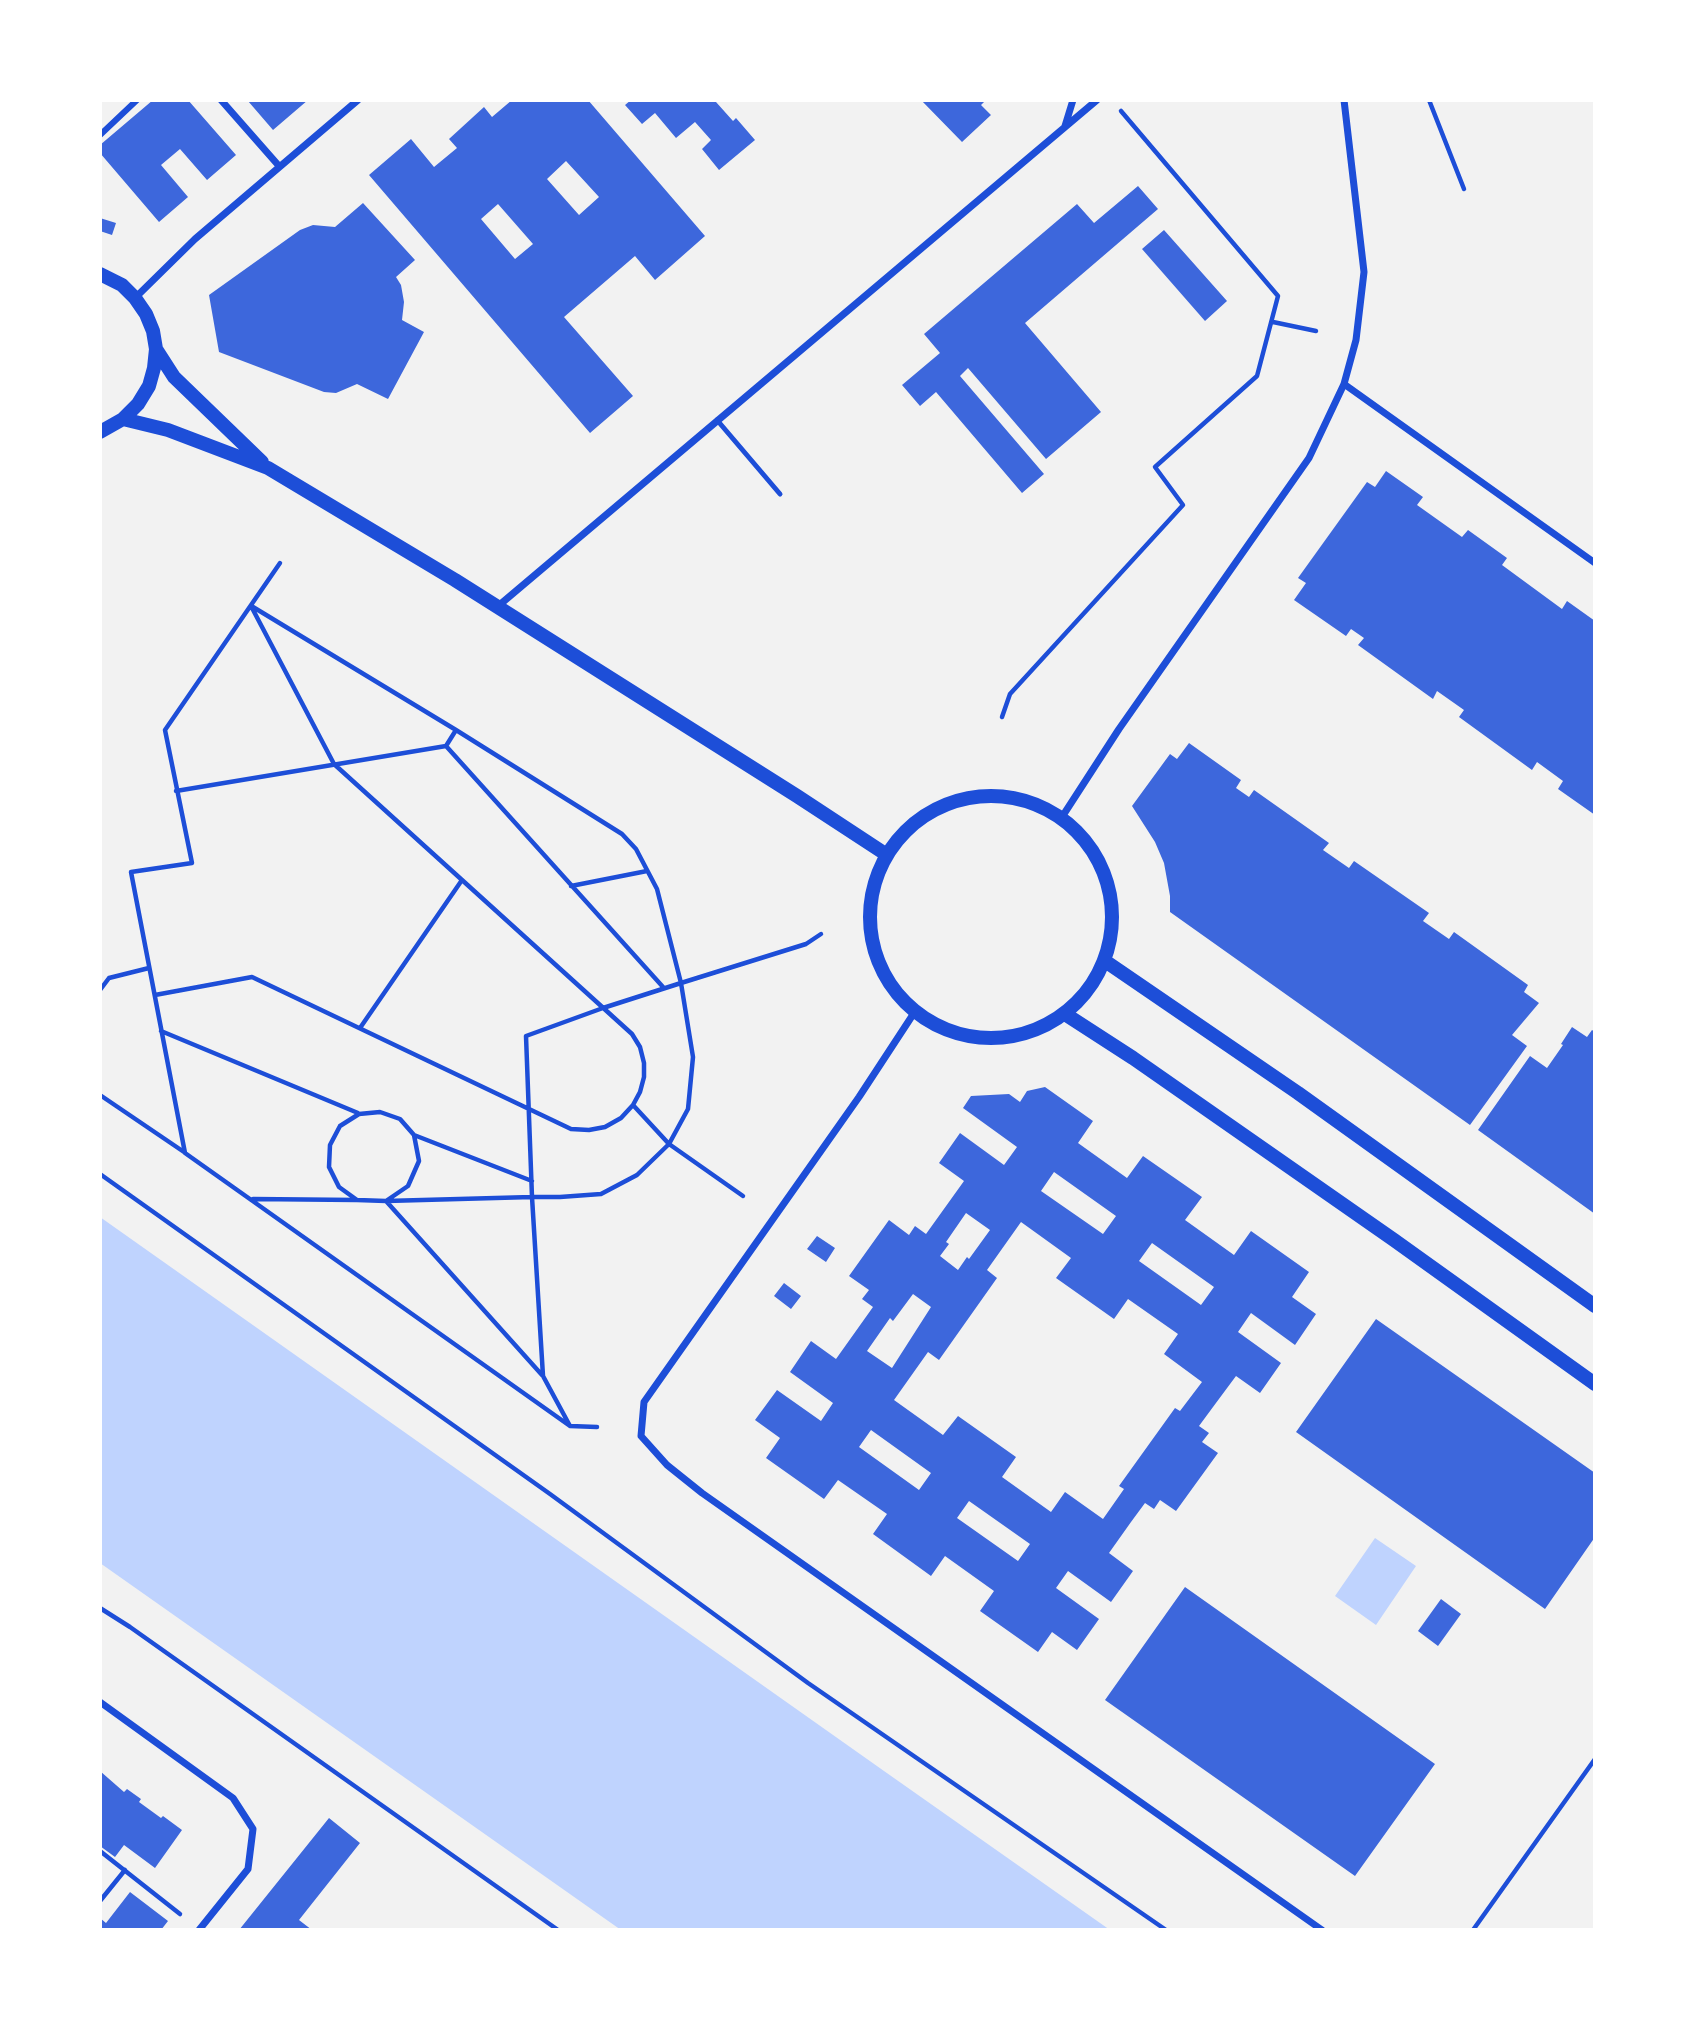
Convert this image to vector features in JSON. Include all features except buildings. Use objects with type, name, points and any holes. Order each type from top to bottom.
[{"type":"main road","points":[[100,274],[122,285],[135,298],[146,314],[156,349],[149,386],[138,404],[123,419],[100,432]]},
{"type":"main road","points":[[156,349],[174,377],[268,468]]},
{"type":"main road","points":[[123,419],[168,430],[268,468],[786,788],[887,855]]},
{"type":"main road","points":[[977,796],[1009,796],[1038,805],[1062,817],[1099,860],[1113,910],[1105,961],[1088,991],[1065,1014],[1028,1034],[987,1039],[946,1031],[915,1013],[886,978],[872,941],[871,901],[887,855],[910,826],[941,806],[977,796]]},
{"type":"main road","points":[[1105,961],[1298,1093],[1595,1306]]},
{"type":"main road","points":[[1065,1014],[1133,1058],[1595,1384]]},
{"type":"street","points":[[100,135],[137,100]]},
{"type":"street","points":[[220,100],[279,166]]},
{"type":"street","points":[[135,298],[195,239],[358,100]]},
{"type":"street","points":[[1065,126],[1073,100]]},
{"type":"street","points":[[496,607],[1097,100]]},
{"type":"street","points":[[1062,817],[1119,729],[1309,458],[1344,384],[1356,340],[1364,272],[1344,100]]},
{"type":"street","points":[[1344,384],[1595,563]]},
{"type":"street","points":[[915,1013],[643,1402],[641,1436],[667,1465],[702,1493],[1322,1930]]},
{"type":"street","points":[[100,1702],[233,1798],[253,1829],[248,1869],[199,1930]]},
{"type":"lane","points":[[717,420],[780,494]]},
{"type":"path","points":[[1429,100],[1464,189]]},
{"type":"path","points":[[1002,717],[1010,694],[1183,505],[1155,467],[1257,376],[1278,296],[1121,111]]},
{"type":"path","points":[[1272,322],[1316,331]]},
{"type":"path","points":[[185,1153],[131,873],[192,863],[165,730],[280,563]]},
{"type":"path","points":[[251,606],[622,834],[636,849],[657,889],[681,983],[693,1058],[688,1109],[669,1144],[637,1175],[601,1194],[559,1198],[386,1201],[252,1199]]},
{"type":"path","points":[[155,995],[252,977],[564,1126],[589,1130],[606,1127],[621,1118],[633,1105],[644,1077],[640,1047],[632,1034],[334,764],[251,606]]},
{"type":"path","points":[[176,792],[446,746],[456,730]]},
{"type":"path","points":[[446,746],[663,987]]},
{"type":"path","points":[[571,886],[648,871]]},
{"type":"path","points":[[360,1028],[461,880]]},
{"type":"path","points":[[543,1376],[531,1197],[526,1036],[663,987],[806,944],[821,934]]},
{"type":"path","points":[[100,990],[108,978],[149,968]]},
{"type":"path","points":[[162,1031],[359,1114]]},
{"type":"path","points":[[100,1095],[252,1199],[570,1426],[597,1427]]},
{"type":"path","points":[[633,1105],[669,1144],[743,1196]]},
{"type":"path","points":[[357,1200],[339,1187],[329,1167],[330,1145],[340,1126],[359,1114],[380,1112],[400,1119],[414,1135],[532,1181]]},
{"type":"path","points":[[386,1201],[408,1186],[419,1161],[414,1135]]},
{"type":"path","points":[[100,1174],[551,1494],[808,1683],[1166,1930]]},
{"type":"path","points":[[386,1201],[543,1376],[570,1426]]},
{"type":"path","points":[[100,1608],[558,1930]]},
{"type":"path","points":[[1473,1930],[1595,1759]]},
{"type":"path","points":[[100,1851],[180,1914]]},
{"type":"path","points":[[100,1901],[125,1870]]},
{"type":"water","points":[[100,1217],[1110,1930],[621,1930],[100,1563]]},
{"type":"water","points":[[1375,1538],[1416,1566],[1376,1625],[1335,1596]]}]
